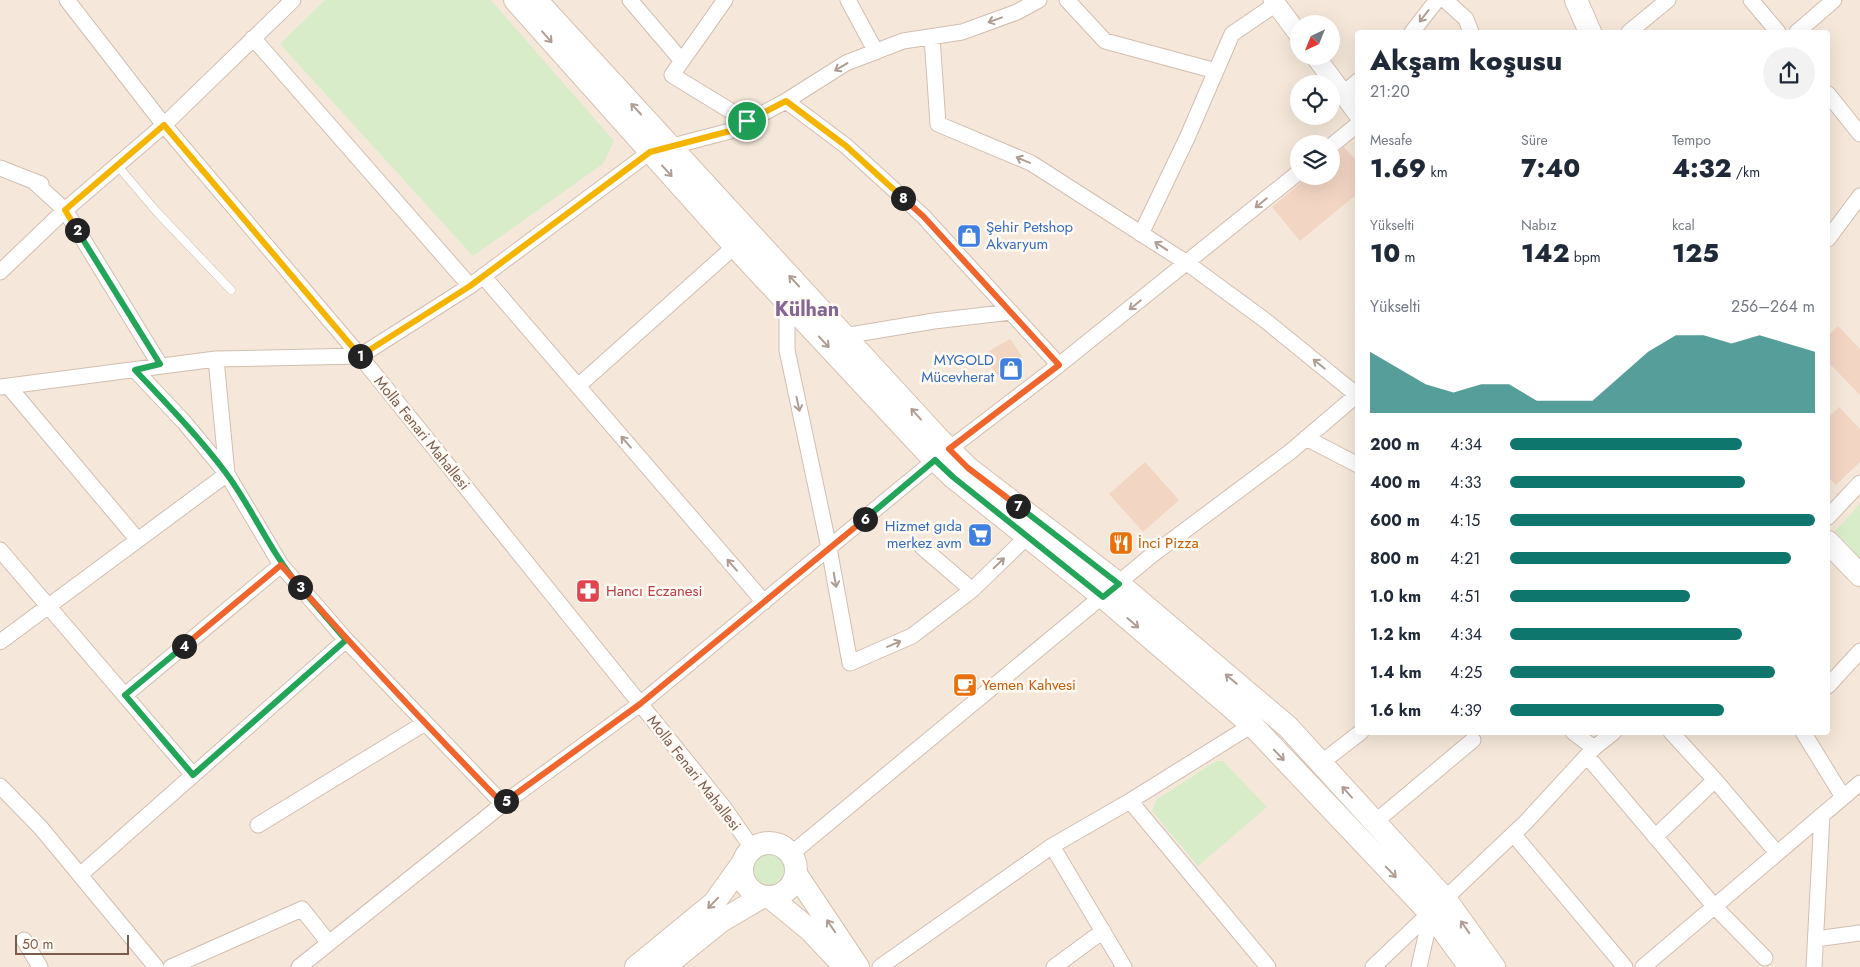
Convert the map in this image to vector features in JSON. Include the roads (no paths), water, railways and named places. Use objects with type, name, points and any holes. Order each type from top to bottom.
[{"type":"main road","points":[[515,0],[844,336],[942,455]]},
{"type":"main road","points":[[536,0],[659,148],[735,246],[788,304],[942,455],[968,468],[1034,530],[1288,727],[1375,822],[1438,907],[1470,967]]},
{"type":"main road","points":[[1830,544],[1860,575]]},
{"type":"main road","points":[[1111,591],[1252,725],[1438,907],[1494,967]]},
{"type":"main road","points":[[636,967],[714,903],[747,856],[768,842],[777,844],[793,864],[858,967]]},
{"type":"main road","points":[[747,856],[743,881],[754,894],[767,897],[810,930],[845,967]]},
{"type":"main road","points":[[664,967],[721,921],[767,897],[785,893],[790,887],[793,864]]},
{"type":"street","name":"Molla Fenari Mahallesi","points":[[67,0],[164,125],[360,356],[725,810],[747,856]]},
{"type":"street","points":[[0,272],[71,205],[164,125],[292,0]]},
{"type":"street","points":[[630,0],[682,61]]},
{"type":"street","points":[[725,0],[672,75],[747,121]]},
{"type":"street","points":[[848,0],[876,52]]},
{"type":"street","points":[[5,387],[135,370],[160,364],[216,359],[360,356],[470,286],[659,148],[730,131],[786,101],[846,63],[903,41],[962,32],[1017,12],[1039,0]]},
{"type":"street","points":[[1067,0],[1105,41],[1216,71]]},
{"type":"street","points":[[1414,30],[1437,0]]},
{"type":"street","points":[[1445,0],[1466,19],[1470,30]]},
{"type":"street","points":[[1631,30],[1668,0]]},
{"type":"street","points":[[1751,0],[1776,30]]},
{"type":"street","points":[[1799,30],[1834,0]]},
{"type":"street","points":[[1141,234],[1232,34],[1274,2],[1290,23]]},
{"type":"street","points":[[932,37],[938,124],[1031,163],[1187,263],[1266,321],[1355,392]]},
{"type":"street","points":[[253,38],[470,286]]},
{"type":"street","points":[[1322,65],[1355,110]]},
{"type":"street","points":[[1343,94],[1355,84]]},
{"type":"street","points":[[1830,96],[1860,134]]},
{"type":"street","points":[[786,101],[846,146],[923,216],[1059,365]]},
{"type":"street","points":[[1340,139],[1355,126]]},
{"type":"street","points":[[0,168],[33,181],[71,205],[160,364]]},
{"type":"street","points":[[299,967],[503,804],[640,704],[942,455],[1059,365],[1290,179]]},
{"type":"street","points":[[1830,236],[1860,196]]},
{"type":"street","points":[[578,386],[735,246]]},
{"type":"street","points":[[483,276],[764,602]]},
{"type":"street","points":[[788,304],[787,350],[829,548],[850,663],[912,636],[972,590],[1034,530]]},
{"type":"street","points":[[844,336],[934,321],[1011,312]]},
{"type":"street","points":[[216,359],[226,474]]},
{"type":"street","points":[[135,370],[184,422],[226,474],[281,565],[346,640],[503,804]]},
{"type":"street","points":[[5,387],[137,539]]},
{"type":"street","points":[[793,864],[1152,555],[1306,438],[1355,396]]},
{"type":"street","points":[[1306,438],[1355,463]]},
{"type":"street","points":[[0,642],[48,604],[226,474]]},
{"type":"street","points":[[1830,515],[1860,483]]},
{"type":"street","points":[[922,547],[972,590]]},
{"type":"street","points":[[0,550],[193,775]]},
{"type":"street","points":[[125,695],[281,565]]},
{"type":"street","points":[[80,875],[346,640]]},
{"type":"street","points":[[1830,684],[1860,651]]},
{"type":"street","points":[[258,825],[425,723]]},
{"type":"street","points":[[880,967],[1052,846],[1130,801],[1252,725]]},
{"type":"street","points":[[1321,763],[1358,735]]},
{"type":"street","points":[[1576,735],[1655,837],[1714,906],[1765,958]]},
{"type":"street","points":[[1373,967],[1514,835],[1590,752],[1610,735]]},
{"type":"street","points":[[1674,735],[1716,780],[1777,853]]},
{"type":"street","points":[[1805,735],[1843,797]]},
{"type":"street","points":[[1375,822],[1473,740]]},
{"type":"street","points":[[1655,837],[1716,780]]},
{"type":"street","points":[[1643,967],[1860,783]]},
{"type":"street","points":[[0,786],[41,828],[156,967]]},
{"type":"street","points":[[1130,801],[1268,967]]},
{"type":"street","points":[[1814,967],[1822,815]]},
{"type":"street","points":[[1514,835],[1626,967]]},
{"type":"street","points":[[1052,846],[1124,967]]},
{"type":"street","points":[[1419,967],[1438,907]]},
{"type":"street","points":[[171,967],[302,909],[330,942]]},
{"type":"street","points":[[1054,967],[1103,930]]},
{"type":"street","points":[[1816,939],[1860,933]]},
{"type":"street","points":[[24,940],[40,967]]},
{"type":"lane","points":[[117,165],[156,211],[231,290]]},
{"type":"place","name":"Şehir Petshop Akvaryum","points":[[969,236]]},
{"type":"place","name":"MYGOLD Mücevherat","points":[[1011,369]]},
{"type":"place","name":"Hizmet gıda merkez avm","points":[[980,535]]},
{"type":"place","name":"İnci Pizza","points":[[1121,543]]},
{"type":"place","name":"Hancı Eczanesi","points":[[588,591]]},
{"type":"place","name":"Yemen Kahvesi","points":[[965,685]]},
{"type":"district","name":"Külhan","points":[[807,309]]}]
